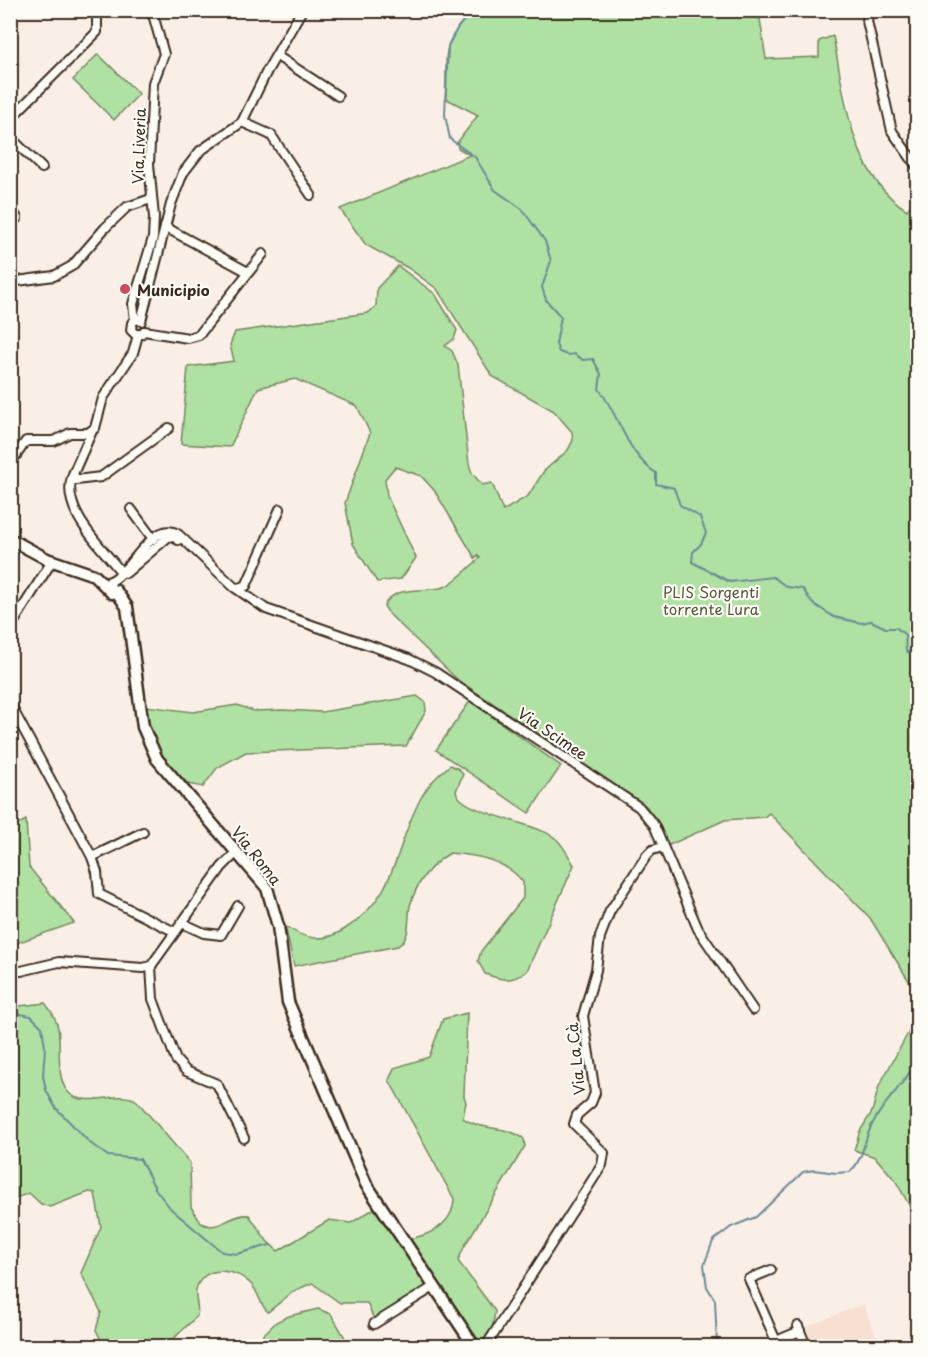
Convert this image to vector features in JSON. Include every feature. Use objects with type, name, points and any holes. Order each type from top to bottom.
[{"type":"street","name":"Via Liveria","points":[[138,321],[133,304],[153,238],[154,217],[149,164],[153,83],[164,54],[149,10]]},
{"type":"street","points":[[121,572],[77,514],[69,495],[72,477],[92,431],[98,423],[103,398],[133,353],[141,333],[138,321],[183,172],[200,151],[227,135],[242,122],[302,10]]},
{"type":"street","points":[[869,10],[867,21],[892,131],[918,168]]},
{"type":"street","points":[[10,119],[97,32],[99,28],[96,11]]},
{"type":"street","points":[[277,56],[338,96]]},
{"type":"street","points":[[242,122],[271,135],[311,195]]},
{"type":"street","points":[[10,137],[42,168]]},
{"type":"street","points":[[10,282],[54,276],[72,266],[127,207],[151,199]]},
{"type":"street","points":[[10,208],[17,218]]},
{"type":"street","points":[[165,227],[248,272]]},
{"type":"street","points":[[138,321],[130,328],[141,333],[188,338],[199,335],[263,254]]},
{"type":"street","points":[[72,477],[76,480],[101,477],[169,428]]},
{"type":"street","points":[[10,464],[26,441],[54,441],[70,433],[92,431]]},
{"type":"street","points":[[131,509],[153,539]]},
{"type":"street","points":[[237,588],[246,586],[280,509]]},
{"type":"street","points":[[112,593],[110,581],[153,539],[162,532],[169,534]]},
{"type":"street","points":[[112,593],[118,578],[169,534]]},
{"type":"street","name":"Via Scimee","points":[[169,534],[188,546],[237,588],[266,609],[409,659],[450,680],[639,807],[654,825],[698,929],[753,1010]]},
{"type":"street","name":"Via Roma","points":[[10,539],[52,561],[94,575],[112,593],[116,591],[127,607],[143,727],[148,744],[157,759],[261,880],[271,898],[278,926],[288,1002],[366,1184],[474,1347]]},
{"type":"street","points":[[10,628],[52,561]]},
{"type":"street","points":[[10,704],[93,861],[99,894],[175,932]]},
{"type":"street","points":[[93,861],[143,832]]},
{"type":"street","name":"Via La Cà","points":[[486,1347],[604,1159],[604,1153],[574,1125],[577,1114],[591,1103],[595,1093],[584,1033],[584,1007],[596,969],[604,923],[647,855],[652,850],[663,847]]},
{"type":"street","points":[[237,852],[222,867],[151,966],[153,999],[176,1060],[186,1071],[217,1084],[244,1138]]},
{"type":"street","points":[[182,923],[211,935],[221,935],[238,906]]},
{"type":"street","points":[[21,971],[59,962],[143,968],[151,966]]},
{"type":"street","points":[[771,1270],[749,1279],[776,1341],[799,1329],[806,1347]]},
{"type":"street","points":[[374,1324],[435,1286]]},
{"type":"shaded area","points":[[863,1304],[880,1346],[814,1346],[806,1327]]},
{"type":"green space","name":"PLIS Sorgenti torrente Lura","points":[[472,10],[755,11],[753,15],[760,19],[766,59],[819,57],[819,41],[833,36],[847,108],[862,155],[873,176],[888,195],[907,210],[917,197],[917,994],[870,918],[769,813],[764,817],[725,820],[667,846],[658,823],[646,806],[458,680],[389,614],[384,606],[395,595],[411,590],[444,587],[457,579],[480,558],[478,555],[475,558],[434,490],[421,476],[395,467],[385,479],[387,496],[416,558],[401,579],[377,582],[353,544],[345,503],[370,433],[357,406],[295,379],[258,388],[230,447],[181,444],[188,367],[234,361],[230,345],[235,332],[368,313],[376,306],[377,288],[398,266],[435,294],[457,330],[454,339],[445,346],[452,351],[458,365],[469,464],[472,473],[482,485],[492,483],[503,511],[528,496],[544,471],[568,450],[573,440],[572,432],[554,411],[492,376],[437,289],[408,268],[366,245],[340,209],[470,155],[458,148],[457,143],[478,115],[445,98],[449,43]]},
{"type":"green space","points":[[98,54],[139,94],[114,120],[73,80]]},
{"type":"green space","points":[[417,696],[425,702],[426,711],[406,746],[246,752],[217,768],[203,787],[188,784],[150,744],[146,706],[193,712],[237,705],[254,711],[322,712]]},
{"type":"green space","points":[[470,701],[561,766],[529,813],[436,750]]},
{"type":"green space","points":[[450,765],[459,769],[463,774],[456,791],[460,799],[484,811],[545,832],[561,844],[574,865],[527,971],[511,979],[502,979],[485,974],[478,961],[481,951],[523,898],[523,882],[508,868],[490,860],[450,853],[430,869],[420,883],[410,906],[407,933],[398,946],[294,966],[285,926],[307,937],[322,938],[345,929],[363,916],[386,885],[422,796],[434,779]]},
{"type":"green space","points":[[26,820],[29,867],[74,923],[11,945],[11,828]]},
{"type":"green space","points":[[45,1003],[58,1027],[60,1068],[64,1085],[71,1095],[80,1099],[92,1100],[128,1097],[137,1101],[190,1163],[191,1207],[201,1223],[213,1226],[242,1215],[249,1215],[267,1241],[278,1251],[329,1220],[351,1223],[380,1205],[407,1239],[431,1232],[449,1216],[454,1199],[389,1080],[394,1068],[429,1057],[443,1019],[467,1013],[464,1096],[466,1102],[463,1118],[477,1125],[517,1135],[524,1139],[525,1146],[464,1247],[458,1261],[495,1311],[492,1332],[483,1346],[440,1290],[380,1324],[373,1317],[367,1303],[340,1303],[312,1283],[294,1291],[268,1312],[251,1284],[238,1275],[223,1271],[209,1274],[198,1284],[196,1288],[197,1316],[166,1346],[104,1346],[96,1330],[101,1312],[81,1273],[101,1227],[95,1193],[89,1192],[50,1207],[41,1204],[29,1193],[11,1200],[11,1007]]},
{"type":"green space","points":[[917,1017],[917,1219],[895,1180],[875,1157],[854,1150],[860,1131],[872,1112],[879,1086]]},
{"type":"green space","points":[[318,1309],[331,1314],[350,1346],[231,1346],[235,1343],[257,1341],[276,1322],[289,1316]]},
{"type":"waterway","points":[[473,10],[458,27],[448,46],[445,115],[450,139],[475,157],[495,190],[522,209],[545,241],[551,261],[542,287],[546,300],[561,317],[556,344],[559,352],[574,354],[583,360],[593,359],[601,374],[599,389],[630,445],[646,465],[656,473],[656,484],[674,488],[680,505],[700,517],[706,533],[701,544],[693,552],[692,562],[730,582],[773,577],[787,587],[803,589],[812,603],[834,617],[861,623],[871,621],[886,628],[897,628],[905,635],[906,651],[918,656]]},
{"type":"waterway","points":[[10,1012],[31,1016],[42,1027],[45,1047],[43,1076],[46,1090],[55,1107],[90,1143],[108,1156],[140,1159],[156,1190],[171,1209],[222,1252],[237,1254],[270,1245]]},
{"type":"waterway","points":[[717,1346],[715,1300],[707,1287],[704,1265],[713,1241],[731,1227],[756,1217],[803,1172],[814,1170],[850,1172],[860,1157],[875,1120],[918,1058]]},
{"type":"place","name":"Municipio","points":[[125,289]]}]
